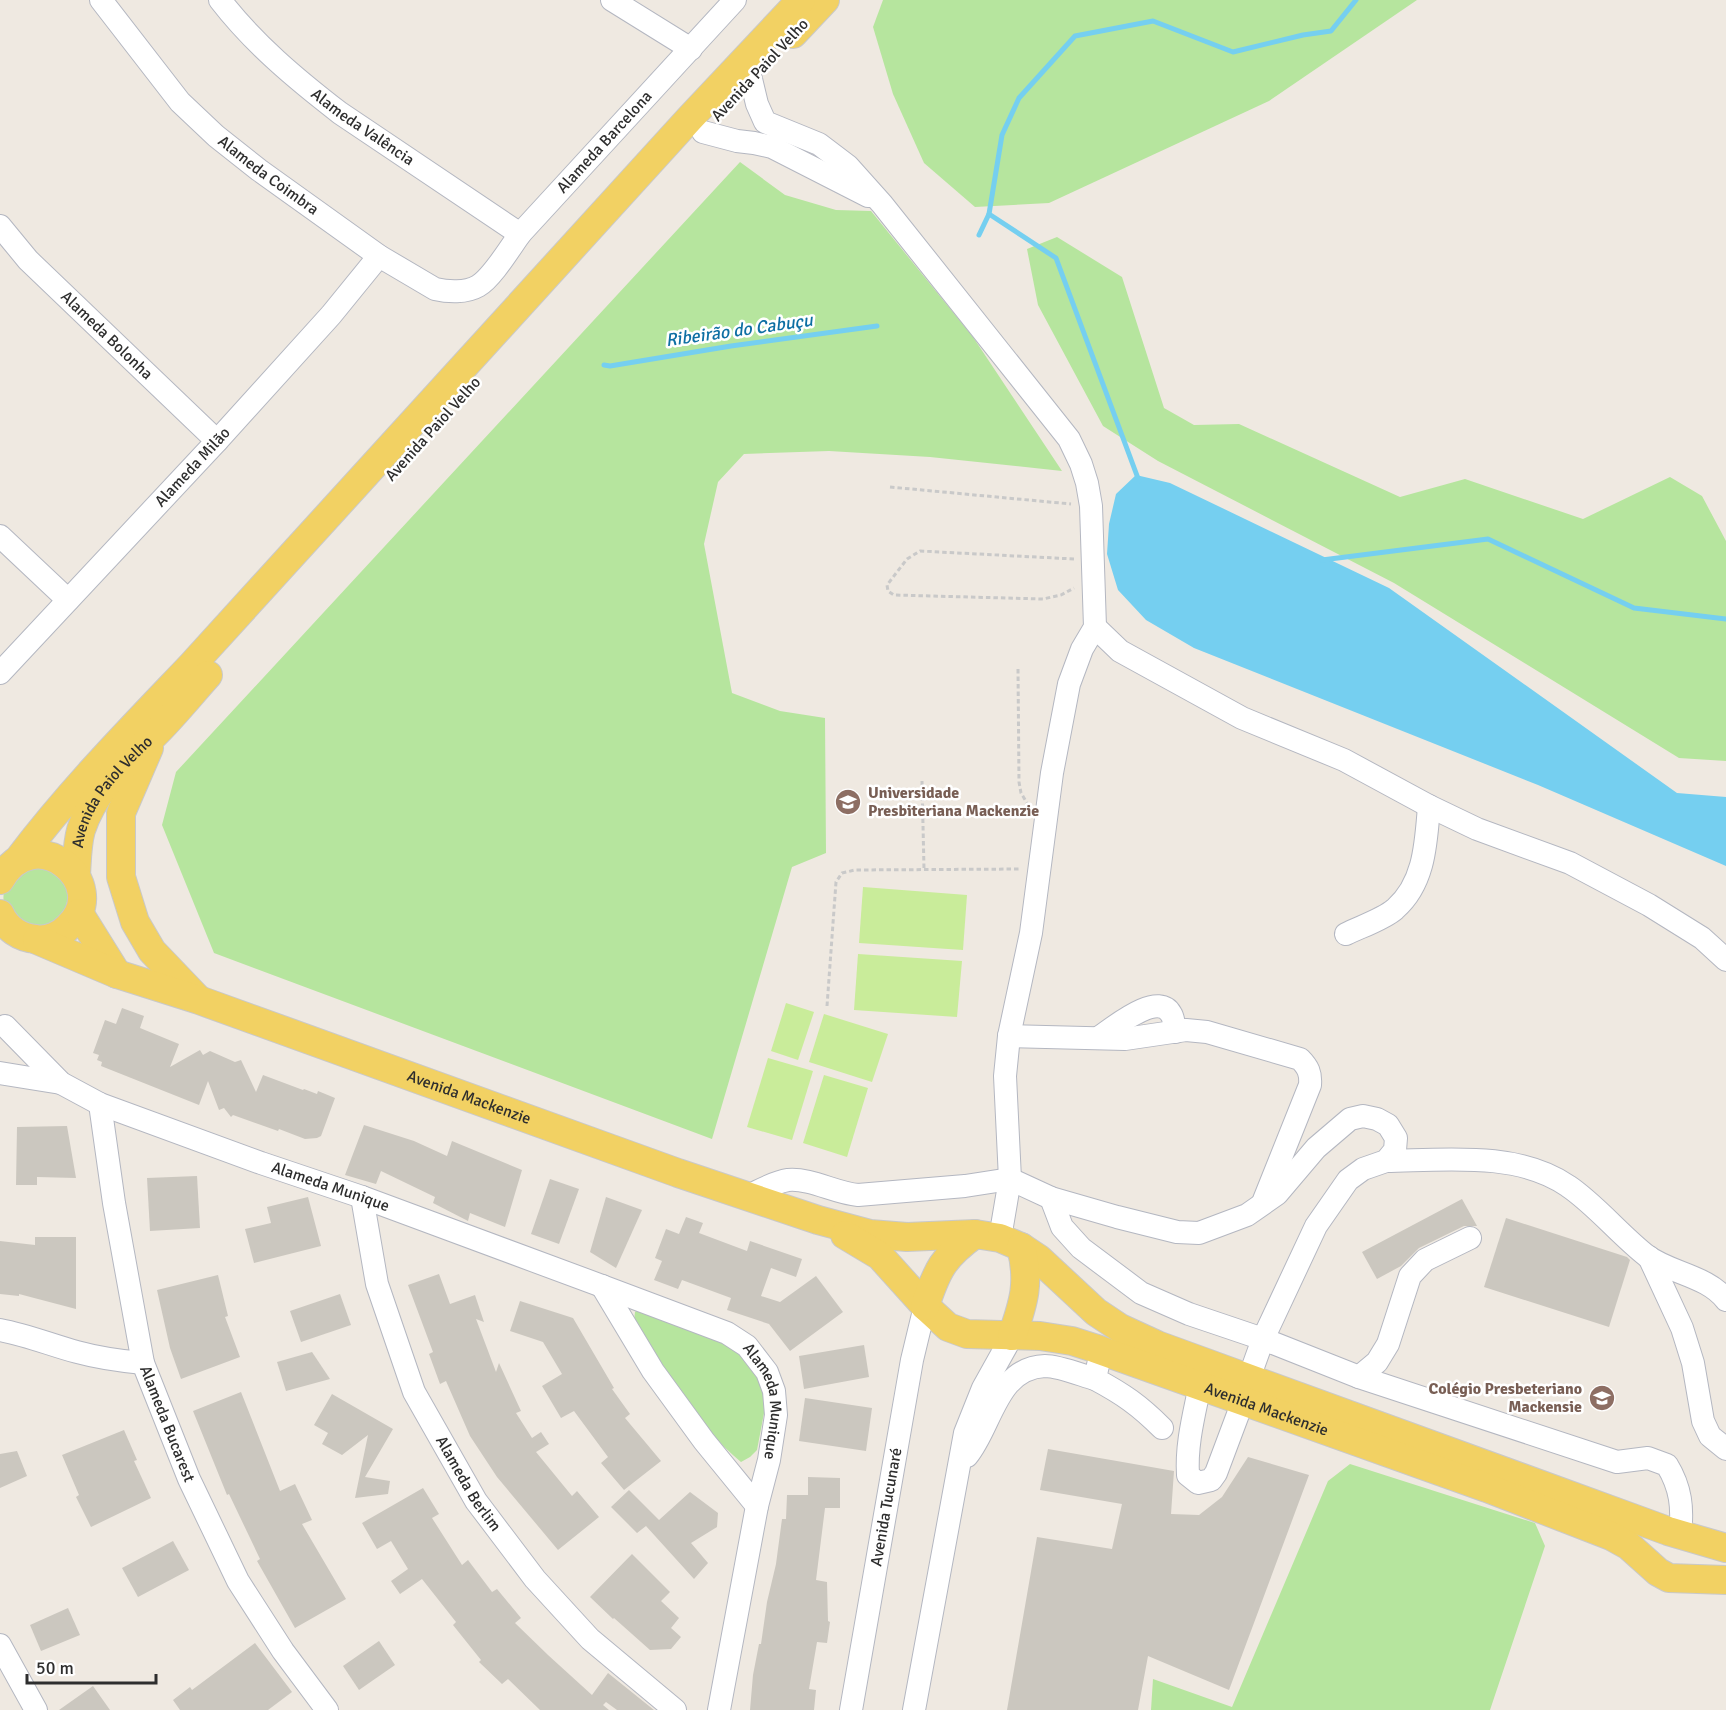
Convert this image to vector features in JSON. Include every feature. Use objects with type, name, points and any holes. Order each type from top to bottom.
[{"type":"main road","name":"Avenida Paiol Velho","points":[[5,874],[47,822],[118,742],[191,666],[690,118],[801,0]]},
{"type":"main road","name":"Avenida Paiol Velho","points":[[76,875],[78,842],[95,798],[131,755],[156,732],[825,0]]},
{"type":"main road","points":[[156,732],[121,813],[121,876],[135,922],[152,951],[199,1000]]},
{"type":"main road","name":"Avenida Paiol Velho","points":[[5,874],[32,855],[57,858],[68,865],[76,875],[81,887],[82,900],[79,913]]},
{"type":"main road","points":[[12,928],[50,938],[62,933],[79,913],[117,974]]},
{"type":"main road","name":"Avenida Mackenzie","points":[[12,928],[117,974],[199,1000],[748,1197],[822,1221],[870,1234],[999,1240],[1045,1264],[1094,1310],[1120,1328],[1246,1390],[1611,1536],[1629,1546],[1653,1568],[1669,1578],[1726,1580]]},
{"type":"main road","name":"Avenida Mackenzie","points":[[822,1221],[879,1256],[925,1306],[948,1327],[967,1334],[1040,1336],[1072,1341],[1200,1385],[1246,1390],[1726,1548]]},
{"type":"main road","points":[[925,1306],[935,1277],[943,1262],[955,1248],[999,1240],[1026,1266],[1026,1292],[1012,1336]]},
{"type":"main road","points":[[1653,1568],[1651,1556],[1661,1535],[1680,1534],[1696,1552],[1695,1563],[1690,1574],[1679,1580]]},
{"type":"street","name":"Alameda Coimbra","points":[[101,0],[180,102],[216,136],[259,170],[379,256],[435,289],[446,292],[478,286]]},
{"type":"street","name":"Alameda Valência","points":[[220,0],[258,44],[313,92],[340,113],[520,234]]},
{"type":"street","points":[[612,0],[691,49]]},
{"type":"street","name":"Alameda Barcelona","points":[[478,286],[495,269],[520,234],[735,0]]},
{"type":"street","points":[[751,79],[761,117],[774,137],[813,168],[882,204]]},
{"type":"street","points":[[703,132],[737,141],[754,142],[774,137],[804,137],[824,147],[848,166],[882,204],[1069,439],[1084,474],[1091,506],[1095,627],[1082,649],[1069,684],[1052,773],[1031,933],[1009,1036],[1005,1076],[1010,1179],[999,1240]]},
{"type":"street","points":[[813,168],[824,147]]},
{"type":"street","name":"Alameda Bolonha","points":[[0,226],[28,260],[217,441]]},
{"type":"street","name":"Alameda Milão","points":[[0,673],[217,441],[331,315],[379,256]]},
{"type":"street","points":[[0,536],[68,600]]},
{"type":"street","points":[[1095,627],[1120,651],[1232,713],[1344,760],[1477,829],[1570,863],[1649,905],[1693,933],[1726,960]]},
{"type":"street","points":[[1346,934],[1394,910],[1413,889],[1425,850],[1429,806]]},
{"type":"street","points":[[0,1051],[5,1037],[2,1019]]},
{"type":"street","name":"Alameda Munique","points":[[2,1019],[61,1083]]},
{"type":"street","points":[[1009,1036],[1125,1039],[1186,1030],[1207,1032],[1300,1059],[1311,1076],[1310,1085],[1262,1204]]},
{"type":"street","name":"Alameda Munique","points":[[0,1073],[61,1083],[100,1104],[362,1197],[602,1286],[727,1333],[747,1346],[762,1365],[774,1391],[776,1415],[719,1710]]},
{"type":"street","name":"Alameda Bucarest","points":[[100,1104],[114,1203],[142,1363],[189,1479],[238,1581],[283,1651],[327,1710]]},
{"type":"street","points":[[748,1197],[788,1180],[806,1182],[858,1195],[965,1186],[1010,1179],[1051,1198],[1117,1217],[1177,1232],[1198,1233],[1247,1215],[1277,1194],[1316,1148],[1350,1119],[1364,1116],[1388,1125],[1396,1138],[1395,1150],[1386,1161]]},
{"type":"street","points":[[1200,1385],[1187,1457],[1188,1474],[1198,1483],[1211,1480],[1216,1473],[1263,1339],[1316,1226],[1348,1180],[1363,1169],[1386,1161],[1496,1162],[1515,1164],[1539,1172],[1568,1186],[1649,1257],[1721,1293],[1726,1300]]},
{"type":"street","name":"Alameda Berlim","points":[[362,1197],[377,1284],[414,1392],[476,1501],[535,1579],[590,1639],[675,1710]]},
{"type":"street","points":[[1051,1198],[1062,1227],[1081,1248],[1141,1293],[1189,1314],[1263,1339],[1359,1377],[1617,1462],[1648,1458],[1667,1465],[1678,1484],[1683,1509],[1680,1534]]},
{"type":"street","points":[[1359,1377],[1377,1362],[1388,1344],[1410,1276],[1425,1260],[1470,1238]]},
{"type":"street","points":[[1649,1257],[1682,1328],[1693,1363],[1704,1421],[1710,1436],[1726,1449]]},
{"type":"street","name":"Alameda Munique","points":[[602,1286],[653,1371],[757,1506]]},
{"type":"street","name":"Avenida Tucunaré","points":[[851,1710],[912,1360],[925,1306]]},
{"type":"street","points":[[0,1330],[96,1357],[142,1363]]},
{"type":"street","points":[[914,1710],[964,1433],[973,1410],[1012,1336]]},
{"type":"street","points":[[1095,1378],[1102,1351]]},
{"type":"street","points":[[959,1462],[969,1454],[1004,1387],[1022,1371],[1046,1366],[1095,1378],[1128,1397],[1162,1428]]},
{"type":"street","points":[[0,1645],[36,1710]]},
{"type":"path","points":[[890,487],[1091,506]]},
{"type":"path","points":[[920,551],[1094,568],[1061,595],[1043,599],[894,595],[888,591],[887,585],[907,559],[920,551]]},
{"type":"path","points":[[1018,669],[1021,793],[1032,808],[1046,817]]},
{"type":"path","points":[[922,782],[924,869]]},
{"type":"path","points":[[827,1006],[836,882],[842,873],[855,870],[1039,869]]},
{"type":"green space","points":[[883,0],[1417,0],[1269,101],[1049,203],[975,207],[924,163],[893,94],[873,27]]},
{"type":"green space","points":[[740,162],[785,195],[836,210],[871,211],[973,337],[1062,471],[930,457],[829,451],[744,454],[718,482],[704,544],[732,693],[780,711],[825,718],[826,853],[792,867],[712,1139],[214,953],[162,825],[176,772]]},
{"type":"green space","points":[[1057,237],[1122,277],[1164,408],[1194,425],[1239,424],[1400,497],[1465,479],[1583,519],[1670,477],[1702,496],[1726,541],[1726,761],[1679,758],[1394,583],[1158,461],[1103,426],[1038,305],[1027,249]]},
{"type":"green space","points":[[34,860],[71,881],[63,922],[31,931],[4,906],[4,889],[14,874]]},
{"type":"green space","points":[[863,887],[967,895],[963,950],[859,943]]},
{"type":"green space","points":[[858,954],[962,961],[957,1017],[854,1010]]},
{"type":"green space","points":[[786,1003],[814,1012],[798,1060],[771,1051]]},
{"type":"green space","points":[[824,1014],[888,1034],[872,1082],[809,1062]]},
{"type":"green space","points":[[768,1058],[813,1071],[792,1140],[747,1127]]},
{"type":"green space","points":[[824,1075],[868,1088],[847,1157],[803,1143]]},
{"type":"green space","points":[[640,1307],[741,1348],[768,1392],[757,1450],[750,1457],[741,1462],[710,1431],[682,1396],[634,1321],[635,1312]]},
{"type":"green space","points":[[1350,1464],[1535,1523],[1545,1546],[1490,1710],[1151,1710],[1153,1679],[1232,1707],[1328,1481]]},
{"type":"water","points":[[1136,475],[1170,483],[1389,588],[1677,793],[1726,797],[1726,866],[1538,785],[1194,648],[1146,620],[1118,590],[1107,554],[1109,524],[1116,494]]},
{"type":"building","points":[[122,1008],[144,1016],[140,1028],[179,1044],[170,1067],[200,1050],[203,1055],[210,1051],[235,1062],[241,1060],[256,1092],[263,1075],[303,1090],[317,1094],[318,1091],[335,1098],[321,1136],[305,1139],[233,1115],[231,1117],[224,1108],[219,1110],[208,1081],[199,1105],[101,1066],[102,1062],[97,1060],[99,1055],[93,1053],[105,1020],[116,1024]]},
{"type":"building","points":[[364,1125],[414,1141],[447,1156],[452,1141],[522,1170],[505,1227],[470,1213],[468,1221],[433,1203],[435,1197],[381,1171],[376,1184],[345,1175]]},
{"type":"building","points":[[67,1126],[76,1178],[37,1177],[37,1185],[16,1185],[17,1127]]},
{"type":"building","points":[[197,1176],[200,1228],[150,1231],[147,1178]]},
{"type":"building","points":[[550,1179],[579,1189],[559,1244],[531,1234]]},
{"type":"building","points":[[308,1197],[321,1246],[254,1263],[245,1229],[271,1223],[267,1207]]},
{"type":"building","points":[[606,1197],[642,1210],[616,1268],[590,1252]]},
{"type":"building","points":[[1462,1199],[1477,1226],[1464,1226],[1419,1248],[1401,1266],[1377,1279],[1362,1252]]},
{"type":"building","points":[[686,1217],[703,1223],[699,1233],[747,1251],[750,1241],[802,1259],[796,1277],[771,1268],[761,1296],[780,1302],[816,1276],[843,1312],[790,1351],[769,1324],[727,1310],[731,1298],[682,1280],[678,1289],[654,1280],[662,1261],[655,1258],[666,1229],[679,1234]]},
{"type":"building","points":[[1506,1218],[1627,1257],[1630,1260],[1609,1327],[1484,1287]]},
{"type":"building","points":[[35,1237],[76,1237],[76,1309],[19,1294],[19,1296],[0,1294],[0,1241],[35,1245]]},
{"type":"building","points":[[439,1274],[450,1304],[475,1295],[484,1322],[476,1319],[496,1372],[499,1363],[521,1411],[516,1413],[532,1438],[541,1432],[549,1444],[536,1452],[572,1496],[577,1491],[599,1517],[558,1550],[497,1477],[470,1436],[446,1381],[440,1384],[429,1354],[433,1352],[408,1285]]},
{"type":"building","points":[[218,1275],[228,1316],[225,1317],[240,1357],[181,1379],[170,1348],[157,1290]]},
{"type":"building","points":[[340,1294],[351,1325],[301,1342],[290,1311]]},
{"type":"building","points":[[520,1301],[573,1318],[614,1388],[612,1389],[630,1414],[625,1418],[661,1461],[624,1490],[601,1463],[608,1457],[574,1411],[561,1418],[542,1386],[562,1374],[543,1342],[510,1331]]},
{"type":"building","points":[[864,1345],[869,1377],[804,1389],[799,1356]]},
{"type":"building","points":[[312,1352],[330,1379],[286,1391],[277,1362]]},
{"type":"building","points":[[241,1392],[280,1491],[295,1484],[312,1520],[302,1524],[346,1599],[295,1628],[257,1561],[260,1559],[229,1494],[227,1495],[193,1411]]},
{"type":"building","points":[[332,1394],[393,1429],[365,1477],[390,1481],[388,1494],[355,1498],[368,1435],[342,1455],[322,1444],[328,1433],[314,1425]]},
{"type":"building","points":[[805,1398],[872,1408],[866,1451],[799,1441]]},
{"type":"building","points":[[124,1430],[137,1460],[134,1461],[151,1498],[91,1527],[76,1497],[79,1495],[62,1455]]},
{"type":"building","points":[[1048,1449],[1174,1471],[1171,1514],[1199,1515],[1222,1497],[1248,1457],[1309,1475],[1229,1690],[1148,1656],[1138,1710],[1007,1710],[1037,1537],[1112,1549],[1122,1504],[1040,1490]]},
{"type":"building","points":[[17,1451],[27,1476],[0,1488],[0,1454]]},
{"type":"building","points":[[808,1477],[840,1478],[840,1508],[825,1508],[816,1580],[827,1582],[828,1621],[830,1622],[827,1643],[817,1642],[809,1689],[816,1690],[814,1710],[750,1710],[753,1675],[776,1564],[782,1519],[786,1519],[787,1495],[808,1495]]},
{"type":"building","points":[[423,1488],[439,1514],[432,1518],[462,1565],[468,1560],[492,1592],[497,1589],[521,1618],[515,1623],[548,1655],[592,1695],[608,1673],[654,1710],[617,1710],[606,1702],[603,1705],[609,1710],[540,1710],[508,1679],[502,1684],[479,1662],[481,1660],[453,1625],[456,1622],[422,1579],[400,1594],[391,1581],[408,1569],[391,1541],[377,1549],[362,1523]]},
{"type":"building","points":[[629,1490],[659,1520],[690,1492],[718,1513],[717,1527],[691,1543],[708,1563],[694,1579],[646,1526],[637,1533],[611,1507]]},
{"type":"building","points":[[173,1541],[189,1570],[138,1597],[122,1568]]},
{"type":"building","points":[[632,1554],[670,1592],[661,1601],[679,1618],[671,1628],[681,1637],[671,1649],[650,1650],[590,1597]]},
{"type":"building","points":[[68,1608],[80,1635],[41,1651],[30,1625]]},
{"type":"building","points":[[379,1641],[395,1665],[359,1690],[343,1666]]},
{"type":"building","points":[[255,1643],[292,1692],[268,1710],[180,1710],[173,1700],[190,1687],[192,1690]]},
{"type":"building","points":[[93,1686],[110,1710],[59,1710]]},
{"type":"waterway","name":"Ribeirão do Cabuçu","points":[[979,235],[989,214],[1002,135],[1019,98],[1075,36],[1153,21],[1233,52],[1303,35],[1331,31],[1356,0]]},
{"type":"waterway","points":[[989,214],[1056,258],[1139,481]]},
{"type":"waterway","name":"Ribeirão do Cabuçu","points":[[604,365],[610,366],[731,346],[877,326]]},
{"type":"waterway","points":[[1322,560],[1488,539],[1634,608],[1726,619]]},
{"type":"place","name":"Universidade Presbiteriana Mackenzie","points":[[848,802]]},
{"type":"place","name":"Colégio Presbeteriano Mackensie","points":[[1602,1398]]}]
